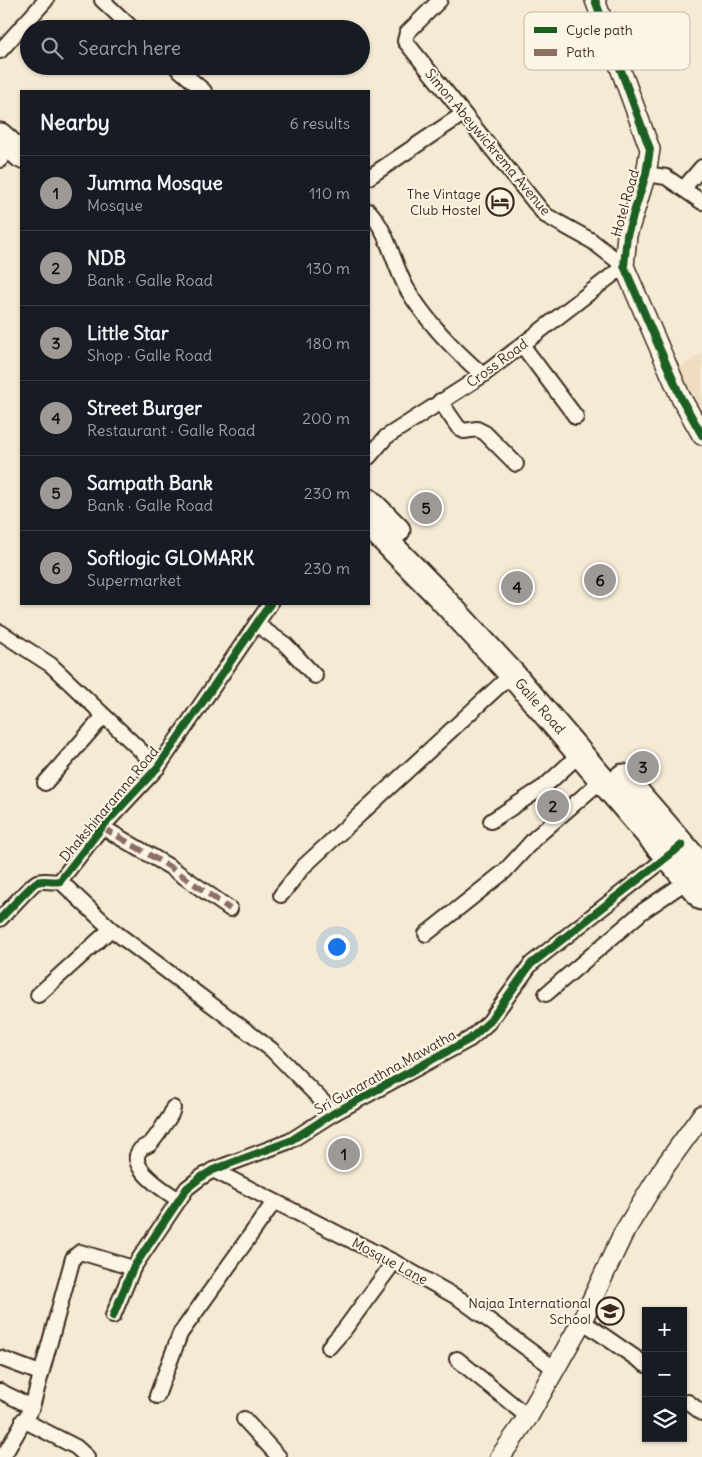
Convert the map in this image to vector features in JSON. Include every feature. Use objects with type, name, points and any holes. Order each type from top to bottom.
[{"type":"highway","name":"Galle Road","points":[[370,503],[436,568],[675,850],[697,882]]},
{"type":"highway","name":"Galle Road","points":[[370,525],[436,592],[512,674],[603,779],[675,850]]},
{"type":"street","points":[[102,0],[123,20]]},
{"type":"street","name":"Simon Abeywickrema Avenue","points":[[440,0],[407,33],[405,42],[545,215],[592,242],[624,266]]},
{"type":"street","name":"Hotel Road","points":[[595,0],[600,12]]},
{"type":"street","points":[[27,20],[43,1]]},
{"type":"street","points":[[0,51],[20,28]]},
{"type":"street","name":"Hotel Road","points":[[622,70],[648,140],[650,158],[627,235],[624,266],[681,398],[702,435]]},
{"type":"street","points":[[185,75],[203,90]]},
{"type":"street","points":[[370,176],[463,114]]},
{"type":"street","points":[[683,189],[702,167]]},
{"type":"street","points":[[646,174],[666,177],[702,202]]},
{"type":"street","points":[[370,212],[382,229],[407,289],[422,310],[464,358],[483,375]]},
{"type":"street","name":"Cross Road","points":[[370,456],[386,437],[483,375],[624,266]]},
{"type":"street","points":[[522,345],[576,417]]},
{"type":"street","points":[[440,401],[458,427],[464,431],[477,429],[485,433],[516,464]]},
{"type":"street","name":"Dhakshinaramna Road","points":[[0,919],[26,893],[31,885],[38,881],[53,883],[60,881],[102,827],[158,767],[269,605]]},
{"type":"street","points":[[256,624],[286,645],[315,676]]},
{"type":"street","points":[[0,632],[50,665],[158,767]]},
{"type":"street","points":[[280,894],[303,866],[512,674]]},
{"type":"street","points":[[45,783],[103,717]]},
{"type":"street","points":[[491,821],[545,786],[581,753]]},
{"type":"street","points":[[426,934],[505,872],[535,838],[603,779]]},
{"type":"street","points":[[102,827],[170,867],[230,909]]},
{"type":"street","name":"Sri Gunarathna Mawatha","points":[[113,1316],[133,1268],[188,1188],[213,1170],[290,1141],[334,1112],[470,1038],[490,1022],[531,964],[675,850]]},
{"type":"street","points":[[60,881],[111,929],[272,1050],[334,1112]]},
{"type":"street","points":[[546,994],[643,911],[697,882]]},
{"type":"street","points":[[38,995],[111,929]]},
{"type":"street","points":[[172,1108],[172,1113],[162,1129],[150,1144],[140,1150],[137,1156],[141,1169],[156,1185],[179,1200]]},
{"type":"street","points":[[500,1457],[528,1417],[582,1321],[623,1234],[663,1169],[702,1115]]},
{"type":"street","name":"Mosque Lane","points":[[213,1170],[394,1262],[460,1299],[555,1369]]},
{"type":"street","points":[[157,1396],[180,1334],[274,1202]]},
{"type":"street","points":[[3,1457],[32,1407],[73,1258],[80,1252],[133,1268]]},
{"type":"street","points":[[329,1347],[344,1330],[394,1262]]},
{"type":"street","points":[[582,1321],[642,1362]]},
{"type":"street","points":[[0,1358],[39,1380]]},
{"type":"street","points":[[457,1359],[528,1417]]},
{"type":"street","points":[[0,1391],[32,1407]]},
{"type":"street","points":[[688,1402],[702,1413]]},
{"type":"street","points":[[244,1419],[279,1457]]},
{"type":"street","points":[[23,1420],[76,1447],[87,1457]]},
{"type":"shaded area","points":[[702,353],[702,421],[674,372]]},
{"type":"marked path","points":[[102,827],[170,867],[230,909]]},
{"type":"cycle path","points":[[595,0],[599,12]]},
{"type":"cycle path","points":[[621,70],[650,149],[646,174],[627,235],[624,266],[681,398],[702,435]]},
{"type":"cycle path","points":[[0,919],[37,882],[60,881],[102,827],[158,767],[269,605]]},
{"type":"cycle path","points":[[113,1316],[133,1268],[187,1188],[213,1170],[290,1141],[334,1113],[470,1039],[489,1022],[531,964],[682,845]]},
{"type":"place","name":"The Vintage Club Hostel","points":[[500,202]]},
{"type":"place","name":"Sampath Bank","points":[[426,508]]},
{"type":"place","name":"Softlogic GLOMARK","points":[[600,580]]},
{"type":"place","name":"Street Burger","points":[[517,587]]},
{"type":"place","name":"Little Star","points":[[643,767]]},
{"type":"place","name":"NDB","points":[[553,806]]},
{"type":"place","name":"Jumma Mosque","points":[[344,1154]]},
{"type":"place","name":"Najaa International School","points":[[610,1311]]}]
